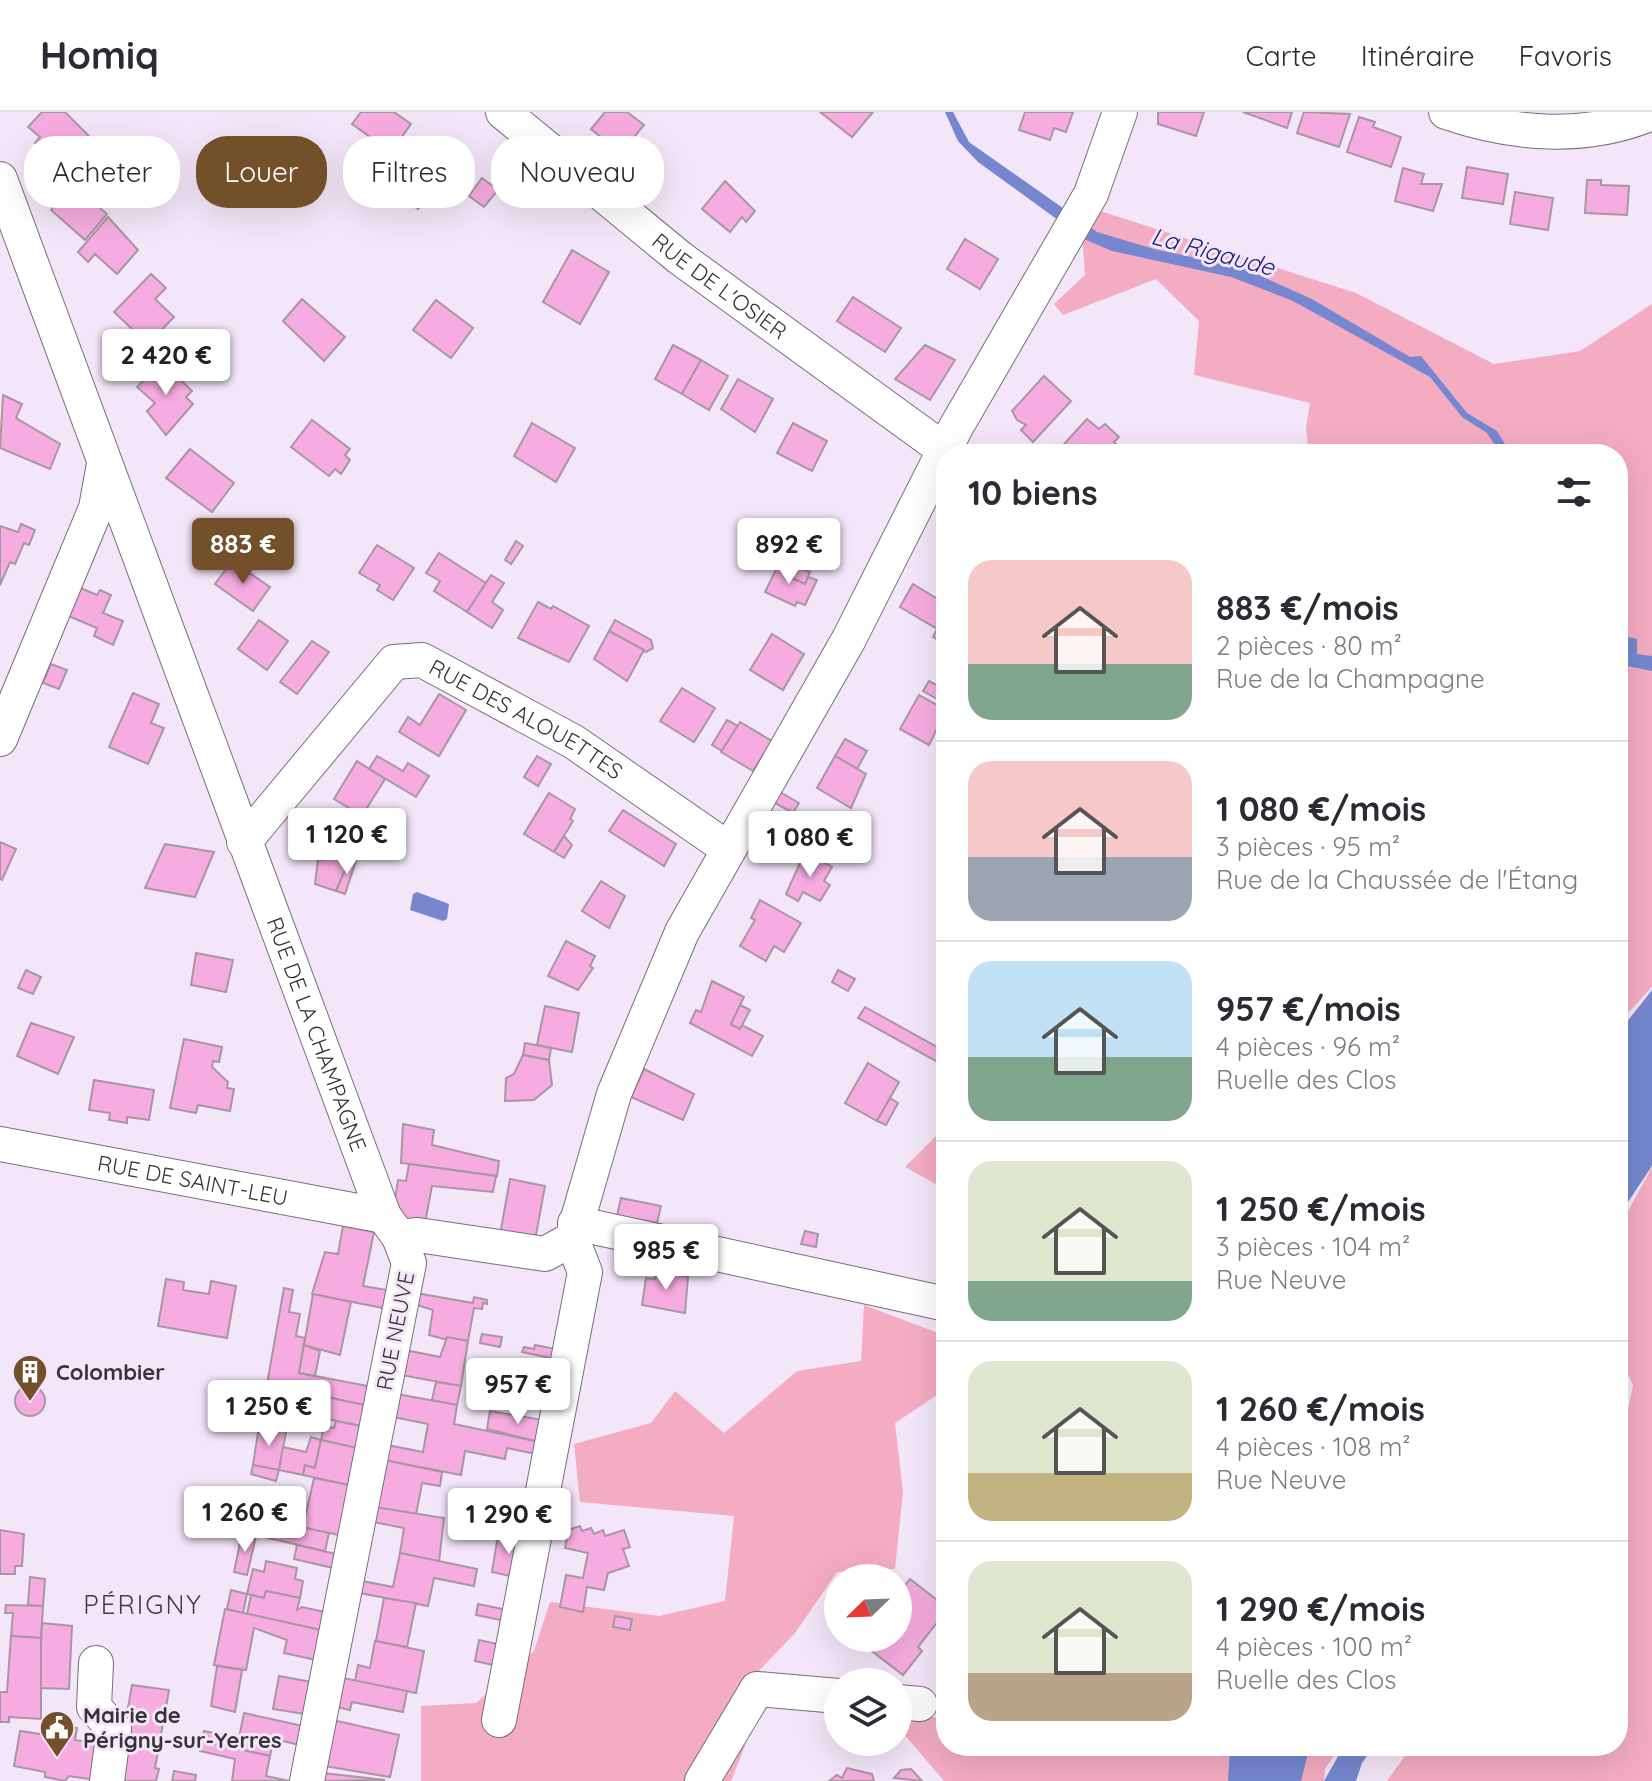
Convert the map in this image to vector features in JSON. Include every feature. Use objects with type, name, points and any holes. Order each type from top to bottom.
[{"type":"street","points":[[951,444],[1080,214],[1120,112]]},
{"type":"street","points":[[1446,112],[1501,128],[1582,132],[1627,124],[1652,113]]},
{"type":"street","name":"RUE DE L'OSIER","points":[[527,119],[680,258],[937,444]]},
{"type":"street","name":"RUE DE LA CHAMPAGNE","points":[[0,179],[244,842],[391,1226]]},
{"type":"street","points":[[0,739],[96,508],[104,464]]},
{"type":"street","points":[[499,1720],[585,1272],[573,1231],[614,1094],[642,1019],[682,932],[727,848],[849,639],[936,472]]},
{"type":"street","name":"RUE DES ALOUETTES","points":[[244,842],[394,662],[422,660],[574,742],[727,848]]},
{"type":"street","name":"RUE DE SAINT-LEU","points":[[0,1144],[391,1226],[418,1235],[545,1254],[573,1231]]},
{"type":"street","name":"RUE NEUVE","points":[[307,1781],[409,1263],[391,1226]]},
{"type":"street","points":[[573,1231],[936,1302]]},
{"type":"street","points":[[96,1663],[94,1707],[114,1729],[107,1781]]},
{"type":"street","points":[[702,1781],[757,1689],[824,1695]]},
{"type":"shaded area","points":[[1094,209],[1356,293],[1494,364],[1580,351],[1652,304],[1652,987],[1628,1013],[1628,444],[1308,444],[1306,428],[1310,403],[1194,375],[1199,321],[1156,279],[1063,315],[1054,304],[1085,275],[1081,220]]},
{"type":"shaded area","points":[[936,1136],[936,1184],[905,1167]]},
{"type":"shaded area","points":[[1652,1167],[1652,1781],[1387,1781],[1405,1756],[1628,1756],[1628,1409],[1633,1385],[1628,1374],[1628,1211]]},
{"type":"shaded area","points":[[864,1305],[936,1332],[936,1396],[895,1423],[903,1492],[896,1564],[824,1564],[824,1591],[795,1633],[734,1697],[745,1746],[731,1781],[421,1781],[421,1706],[476,1703],[534,1651],[550,1602],[659,1616],[725,1601],[734,1516],[580,1502],[574,1444],[651,1423],[675,1391],[724,1433],[797,1371],[861,1361]]},
{"type":"shaded area","points":[[912,1716],[936,1717],[936,1756],[1234,1756],[1233,1781],[944,1781],[912,1744]]},
{"type":"shaded area","points":[[1307,1756],[1334,1756],[1325,1769],[1324,1781],[1301,1781],[1302,1764]]},
{"type":"water","points":[[945,112],[953,112],[969,142],[1097,232],[1154,249],[1243,268],[1312,299],[1410,357],[1421,356],[1467,413],[1497,431],[1505,444],[1494,444],[1487,433],[1462,417],[1430,377],[1293,301],[1231,277],[1112,251],[1084,239],[978,162],[958,141]]},
{"type":"water","points":[[1628,637],[1637,639],[1637,654],[1652,656],[1652,671],[1628,666]]},
{"type":"water","points":[[417,892],[449,904],[447,919],[443,921],[410,910],[413,894]]},
{"type":"water","points":[[1652,990],[1652,1166],[1628,1202],[1628,1020]]},
{"type":"water","points":[[1229,1756],[1307,1756],[1301,1781],[1228,1781]]},
{"type":"water","points":[[1338,1756],[1367,1756],[1356,1781],[1324,1781]]},
{"type":"building","points":[[42,112],[65,112],[89,136],[39,136],[28,127]]},
{"type":"building","points":[[361,112],[394,112],[411,124],[402,136],[369,136],[352,124]]},
{"type":"building","points":[[605,112],[627,112],[644,125],[635,136],[600,136],[591,129]]},
{"type":"building","points":[[820,112],[873,112],[852,137]]},
{"type":"building","points":[[1025,112],[1073,112],[1066,132],[1054,128],[1050,140],[1019,130]]},
{"type":"building","points":[[1158,112],[1204,112],[1196,136],[1158,124]]},
{"type":"building","points":[[1243,112],[1292,112],[1287,128]]},
{"type":"building","points":[[1304,112],[1350,114],[1339,147],[1297,133]]},
{"type":"building","points":[[1359,117],[1375,122],[1373,127],[1401,137],[1391,167],[1347,152]]},
{"type":"building","points":[[1467,167],[1508,174],[1503,204],[1462,198]]},
{"type":"building","points":[[1403,168],[1424,174],[1421,184],[1442,184],[1433,211],[1395,201]]},
{"type":"building","points":[[482,178],[491,185],[491,198],[484,207],[475,200],[475,188]]},
{"type":"building","points":[[1587,180],[1601,180],[1601,185],[1629,186],[1627,215],[1585,213]]},
{"type":"building","points":[[725,181],[755,211],[746,222],[742,217],[730,232],[702,209]]},
{"type":"building","points":[[1515,192],[1553,198],[1548,230],[1510,224]]},
{"type":"building","points":[[100,208],[107,214],[85,240],[51,210]]},
{"type":"building","points":[[108,217],[138,250],[117,274],[95,254],[88,262],[78,252]]},
{"type":"building","points":[[965,239],[998,259],[980,289],[947,269]]},
{"type":"building","points":[[572,250],[609,272],[580,324],[543,302]]},
{"type":"building","points":[[151,274],[166,288],[155,299],[174,317],[148,344],[114,312]]},
{"type":"building","points":[[853,297],[901,328],[885,352],[837,321]]},
{"type":"building","points":[[302,299],[345,337],[324,361],[283,321]]},
{"type":"building","points":[[436,300],[473,328],[451,358],[413,330]]},
{"type":"building","points":[[673,345],[701,360],[682,394],[655,379]]},
{"type":"building","points":[[925,345],[955,360],[930,400],[895,379]]},
{"type":"building","points":[[701,360],[728,376],[709,410],[682,394]]},
{"type":"building","points":[[162,362],[192,391],[186,397],[193,404],[166,435],[147,411],[155,403],[137,387]]},
{"type":"building","points":[[1044,376],[1071,401],[1033,442],[1021,430],[1026,425],[1017,420],[1012,411]]},
{"type":"building","points":[[738,379],[773,399],[755,432],[721,409]]},
{"type":"building","points":[[3,395],[22,404],[16,418],[60,444],[50,469],[0,448]]},
{"type":"building","points":[[1087,419],[1099,429],[1105,424],[1119,437],[1114,442],[1116,444],[1064,444]]},
{"type":"building","points":[[312,420],[350,449],[345,455],[350,460],[341,474],[335,469],[329,476],[291,447]]},
{"type":"building","points":[[532,423],[575,448],[556,482],[514,456]]},
{"type":"building","points":[[793,423],[827,441],[812,471],[777,453]]},
{"type":"building","points":[[190,449],[234,483],[212,512],[166,478]]},
{"type":"building","points":[[21,524],[35,530],[29,545],[24,543],[15,564],[10,562],[0,585],[0,526],[18,532]]},
{"type":"building","points":[[516,541],[523,546],[511,564],[505,560]]},
{"type":"building","points":[[377,545],[414,568],[393,600],[377,590],[380,585],[359,573]]},
{"type":"building","points":[[439,553],[486,583],[467,612],[434,591],[440,581],[426,573]]},
{"type":"building","points":[[781,559],[793,565],[788,576],[805,584],[808,577],[817,580],[805,605],[797,602],[795,606],[765,592]]},
{"type":"building","points":[[232,561],[270,587],[253,611],[215,584]]},
{"type":"building","points":[[793,565],[810,572],[805,584],[788,576]]},
{"type":"building","points":[[491,575],[504,583],[492,602],[503,610],[492,628],[467,612]]},
{"type":"building","points":[[913,584],[936,598],[936,628],[900,607]]},
{"type":"building","points":[[78,587],[97,595],[100,590],[111,595],[103,613],[123,621],[113,645],[94,636],[97,628],[66,615]]},
{"type":"building","points":[[538,602],[551,609],[553,606],[589,626],[569,662],[518,638]]},
{"type":"building","points":[[259,620],[288,641],[267,670],[238,649]]},
{"type":"building","points":[[615,620],[651,640],[653,648],[646,652],[609,631]]},
{"type":"building","points":[[609,631],[644,650],[627,681],[594,659]]},
{"type":"building","points":[[772,634],[804,654],[783,690],[750,670]]},
{"type":"building","points":[[312,641],[329,652],[297,694],[280,682]]},
{"type":"building","points":[[51,664],[67,670],[59,689],[43,683]]},
{"type":"building","points":[[929,681],[936,685],[936,698],[923,691]]},
{"type":"building","points":[[682,688],[715,708],[694,742],[660,721]]},
{"type":"building","points":[[133,693],[159,704],[151,723],[164,728],[148,764],[109,747]]},
{"type":"building","points":[[439,694],[466,710],[439,756],[399,732],[408,717],[420,725]]},
{"type":"building","points":[[919,695],[936,704],[936,731],[929,745],[900,729]]},
{"type":"building","points":[[727,720],[738,726],[722,751],[712,745]]},
{"type":"building","points":[[740,722],[772,741],[753,771],[721,752]]},
{"type":"building","points":[[845,739],[867,751],[857,769],[835,756]]},
{"type":"building","points":[[377,756],[403,771],[408,763],[429,776],[416,797],[369,769]]},
{"type":"building","points":[[537,756],[551,764],[538,786],[524,777]]},
{"type":"building","points":[[835,756],[866,774],[851,808],[817,788]]},
{"type":"building","points":[[357,761],[385,779],[362,816],[334,799]]},
{"type":"building","points":[[780,792],[799,803],[793,813],[773,802]]},
{"type":"building","points":[[549,793],[575,809],[570,819],[573,821],[554,852],[524,834]]},
{"type":"building","points":[[623,810],[676,844],[664,866],[609,831]]},
{"type":"building","points":[[564,836],[572,845],[564,858],[554,852]]},
{"type":"building","points":[[0,842],[16,849],[2,880],[0,879]]},
{"type":"building","points":[[165,844],[214,852],[195,897],[145,888]]},
{"type":"building","points":[[326,848],[351,856],[336,891],[315,884],[318,859],[323,860]]},
{"type":"building","points":[[805,852],[832,867],[824,881],[830,885],[820,901],[803,892],[798,901],[786,894]]},
{"type":"building","points":[[351,856],[357,858],[345,894],[336,891]]},
{"type":"building","points":[[601,881],[625,896],[609,928],[582,911]]},
{"type":"building","points":[[760,900],[801,923],[784,952],[774,946],[766,961],[740,946],[755,920],[751,918]]},
{"type":"building","points":[[566,941],[595,956],[590,966],[593,968],[578,990],[548,976]]},
{"type":"building","points":[[196,953],[233,960],[226,992],[191,985]]},
{"type":"building","points":[[26,970],[41,977],[33,994],[18,988]]},
{"type":"building","points":[[838,970],[855,979],[848,991],[832,982]]},
{"type":"building","points":[[712,981],[744,997],[731,1024],[740,1029],[742,1025],[763,1036],[752,1056],[690,1023],[696,1010],[701,1012]]},
{"type":"building","points":[[740,1005],[750,1010],[740,1029],[731,1024]]},
{"type":"building","points":[[545,1006],[579,1013],[572,1052],[537,1045]]},
{"type":"building","points":[[865,1007],[936,1046],[936,1061],[858,1018]]},
{"type":"building","points":[[31,1023],[74,1037],[58,1074],[17,1056]]},
{"type":"building","points":[[184,1039],[222,1047],[219,1062],[213,1061],[212,1067],[228,1082],[227,1088],[234,1089],[230,1111],[198,1105],[196,1113],[170,1108]]},
{"type":"building","points":[[525,1043],[551,1048],[549,1060],[523,1055]]},
{"type":"building","points":[[523,1055],[549,1060],[552,1085],[534,1100],[505,1101],[506,1078],[514,1074]]},
{"type":"building","points":[[868,1063],[899,1082],[877,1121],[845,1103]]},
{"type":"building","points":[[644,1069],[694,1094],[683,1120],[631,1097]]},
{"type":"building","points":[[94,1080],[154,1090],[149,1120],[127,1117],[127,1123],[109,1120],[110,1113],[89,1110]]},
{"type":"building","points":[[890,1098],[898,1103],[886,1125],[877,1121]]},
{"type":"building","points":[[403,1124],[434,1130],[432,1145],[499,1161],[497,1176],[401,1163]]},
{"type":"building","points":[[409,1164],[496,1176],[493,1192],[432,1186],[425,1223],[397,1219],[393,1213],[398,1180],[406,1181]]},
{"type":"building","points":[[510,1179],[545,1186],[535,1240],[500,1235]]},
{"type":"building","points":[[621,1198],[661,1206],[657,1223],[617,1216]]},
{"type":"building","points":[[343,1226],[374,1232],[363,1286],[387,1290],[383,1308],[312,1294],[325,1252],[338,1254]]},
{"type":"building","points":[[805,1231],[818,1234],[816,1247],[801,1244]]},
{"type":"building","points":[[656,1271],[688,1277],[685,1313],[642,1305],[646,1278],[655,1279]]},
{"type":"building","points":[[166,1279],[184,1282],[183,1290],[209,1294],[211,1281],[236,1286],[227,1338],[158,1326]]},
{"type":"building","points":[[284,1288],[293,1290],[289,1312],[300,1314],[296,1336],[305,1338],[299,1373],[368,1386],[364,1405],[267,1384]]},
{"type":"building","points":[[416,1293],[473,1303],[474,1297],[487,1300],[487,1304],[483,1303],[482,1309],[474,1308],[468,1341],[444,1339],[429,1335],[433,1310],[414,1304]]},
{"type":"building","points":[[313,1294],[351,1302],[340,1355],[304,1345]]},
{"type":"building","points":[[482,1334],[502,1337],[500,1347],[480,1343]]},
{"type":"building","points":[[447,1337],[468,1341],[461,1386],[401,1375],[405,1350],[440,1357]]},
{"type":"building","points":[[304,1345],[320,1351],[315,1376],[299,1373]]},
{"type":"building","points":[[535,1345],[561,1350],[560,1360],[522,1352],[524,1347],[534,1349]]},
{"type":"building","points":[[436,1382],[461,1386],[457,1405],[432,1400]]},
{"type":"building","points":[[267,1384],[276,1386],[272,1407],[263,1405]]},
{"type":"building","name":"Colombier","points":[[30,1386],[41,1390],[45,1401],[41,1412],[30,1416],[19,1412],[15,1401],[19,1390]]},
{"type":"building","points":[[397,1394],[457,1405],[454,1424],[544,1443],[541,1455],[507,1448],[505,1459],[465,1451],[461,1475],[384,1460],[387,1445],[423,1452],[428,1424],[393,1417]]},
{"type":"building","points":[[327,1397],[364,1405],[361,1426],[327,1419],[328,1414],[324,1413]]},
{"type":"building","points":[[263,1405],[272,1407],[268,1428],[259,1426]]},
{"type":"building","points":[[490,1411],[548,1421],[544,1443],[487,1429]]},
{"type":"building","points":[[336,1421],[361,1426],[357,1448],[321,1440],[324,1426],[334,1428]]},
{"type":"building","points":[[259,1426],[286,1432],[279,1470],[253,1465]]},
{"type":"building","points":[[311,1437],[321,1440],[315,1468],[305,1465],[303,1475],[279,1470],[283,1447],[306,1452]]},
{"type":"building","points":[[321,1440],[357,1448],[349,1485],[303,1475],[305,1465],[315,1468]]},
{"type":"building","points":[[384,1460],[442,1472],[440,1486],[422,1483],[416,1515],[375,1507]]},
{"type":"building","points":[[253,1465],[279,1470],[276,1481],[251,1474]]},
{"type":"building","points":[[314,1478],[349,1485],[339,1535],[267,1520],[271,1503],[298,1508],[297,1511],[306,1514]]},
{"type":"building","points":[[248,1495],[272,1500],[267,1520],[244,1515]]},
{"type":"building","points":[[375,1507],[444,1518],[439,1562],[400,1553],[404,1528],[373,1522]]},
{"type":"building","points":[[244,1515],[261,1519],[257,1536],[240,1532]]},
{"type":"building","points":[[283,1523],[329,1533],[325,1551],[268,1538],[270,1529],[281,1531]]},
{"type":"building","points":[[580,1526],[582,1531],[591,1528],[594,1534],[603,1530],[605,1536],[624,1530],[630,1547],[623,1549],[629,1566],[608,1573],[604,1590],[587,1587],[583,1612],[560,1607],[566,1575],[583,1578],[588,1553],[565,1548],[568,1530]]},
{"type":"building","points":[[0,1530],[24,1534],[22,1566],[15,1566],[15,1574],[0,1574]]},
{"type":"building","points":[[242,1533],[256,1536],[247,1575],[234,1572]]},
{"type":"building","points":[[498,1535],[526,1539],[519,1578],[492,1572]]},
{"type":"building","points":[[297,1545],[336,1554],[333,1568],[294,1559]]},
{"type":"building","points":[[400,1553],[477,1569],[474,1586],[434,1578],[428,1606],[359,1593],[362,1581],[393,1587]]},
{"type":"building","points":[[266,1561],[297,1568],[295,1579],[303,1581],[300,1598],[266,1591],[264,1598],[247,1594],[253,1569],[264,1572]]},
{"type":"building","points":[[30,1577],[45,1579],[43,1606],[28,1605]]},
{"type":"building","points":[[912,1581],[936,1599],[936,1624],[918,1647],[922,1651],[909,1668],[894,1668],[873,1652],[912,1652]]},
{"type":"building","points":[[231,1590],[247,1594],[243,1613],[227,1609]]},
{"type":"building","points":[[266,1591],[300,1598],[297,1610],[302,1607],[325,1612],[321,1630],[247,1614],[251,1595],[264,1598]]},
{"type":"building","points":[[384,1598],[416,1603],[407,1647],[376,1641]]},
{"type":"building","points":[[478,1604],[512,1611],[510,1622],[476,1615]]},
{"type":"building","points":[[6,1605],[43,1606],[41,1638],[11,1636],[13,1613],[5,1613]]},
{"type":"building","points":[[225,1609],[321,1630],[316,1660],[284,1653],[287,1640],[254,1628],[246,1670],[214,1665]]},
{"type":"building","points":[[615,1616],[632,1619],[630,1630],[613,1627]]},
{"type":"building","points":[[42,1623],[72,1626],[69,1689],[39,1688]]},
{"type":"building","points":[[11,1636],[41,1638],[41,1719],[9,1717],[9,1722],[0,1722],[0,1692],[7,1692]]},
{"type":"building","points":[[479,1640],[506,1646],[502,1667],[475,1661]]},
{"type":"building","points":[[375,1641],[424,1651],[416,1693],[355,1681],[358,1665],[370,1668]]},
{"type":"building","points":[[217,1666],[242,1670],[235,1712],[211,1706]]},
{"type":"building","points":[[279,1676],[312,1682],[305,1714],[273,1709]]},
{"type":"building","points":[[343,1678],[407,1691],[403,1712],[352,1702],[350,1710],[337,1707]]},
{"type":"building","points":[[132,1685],[169,1690],[155,1768],[159,1769],[156,1781],[115,1781]]},
{"type":"building","points":[[244,1713],[303,1726],[300,1745],[274,1739],[270,1756],[202,1741],[204,1731],[239,1738]]},
{"type":"building","points":[[333,1720],[399,1735],[390,1777],[324,1766]]},
{"type":"building","points":[[55,1724],[77,1728],[75,1740],[108,1745],[102,1781],[69,1776],[65,1781],[45,1777],[45,1772],[14,1766],[20,1731],[53,1736]]},
{"type":"building","points":[[202,1741],[270,1756],[266,1776],[289,1781],[232,1781],[235,1759],[200,1751]]},
{"type":"building","points":[[847,1768],[872,1774],[874,1781],[829,1781],[837,1775],[842,1778]]},
{"type":"building","points":[[911,1769],[922,1781],[894,1778],[901,1770]]},
{"type":"building","points":[[174,1771],[196,1775],[195,1781],[172,1781]]},
{"type":"building","points":[[323,1773],[385,1780],[322,1781]]},
{"type":"place","name":"Colombier","points":[[30,1403]]},
{"type":"place","name":"Mairie de Périgny-sur-Yerres","points":[[57,1759]]},
{"type":"district","name":"PÉRIGNY","points":[[143,1604]]},
{"type":"water label","name":"La Rigaude","points":[[1213,251]]}]
